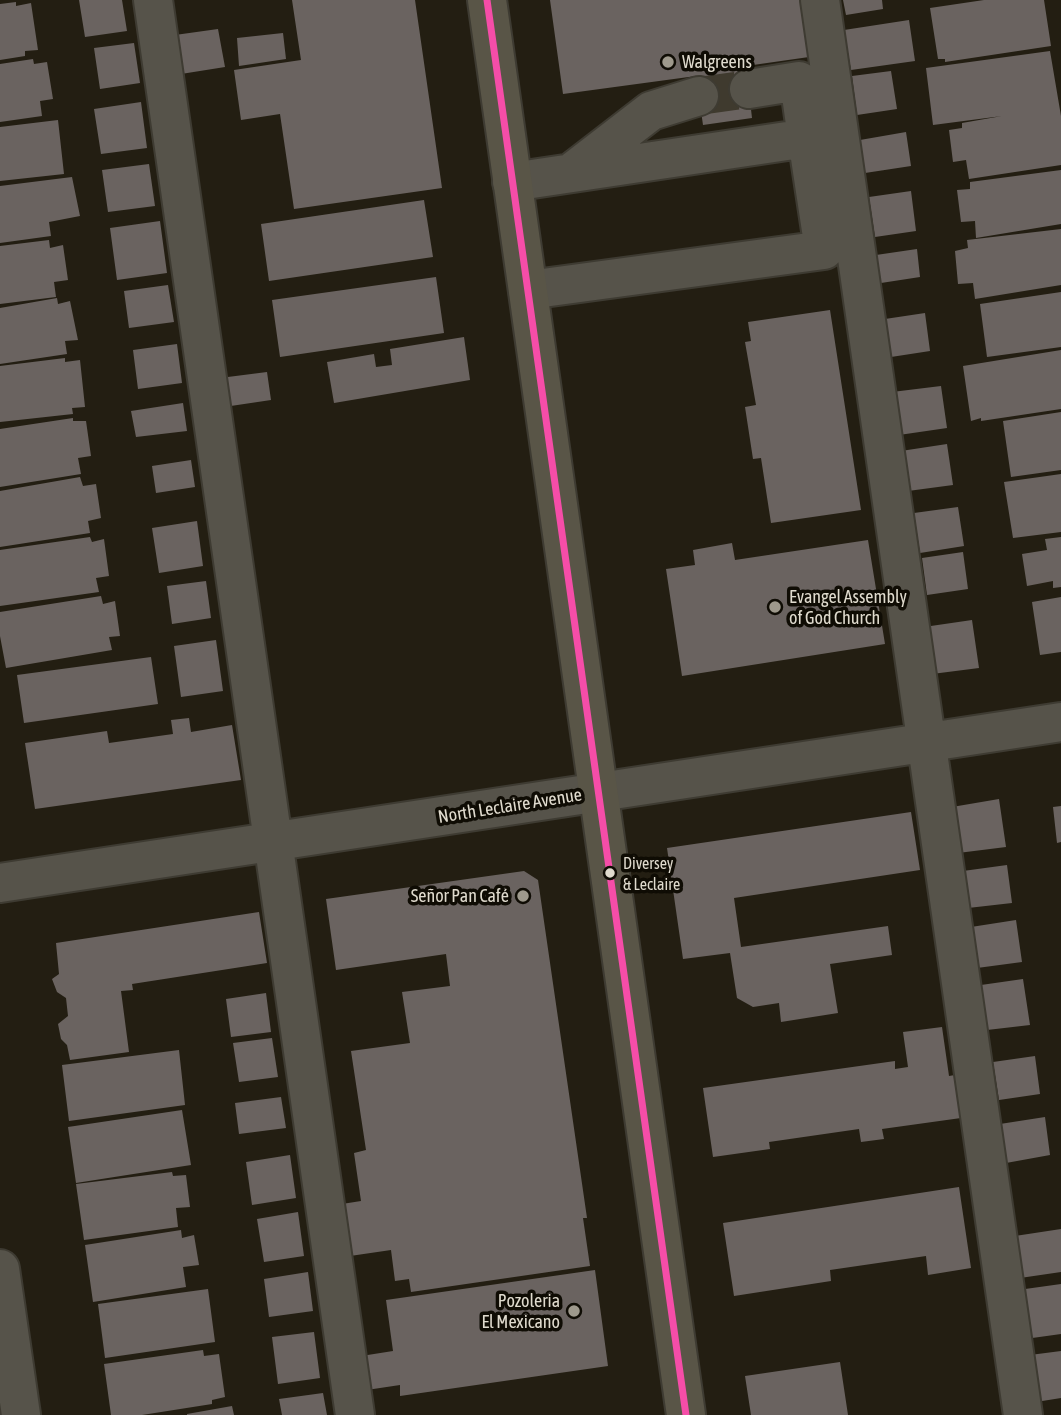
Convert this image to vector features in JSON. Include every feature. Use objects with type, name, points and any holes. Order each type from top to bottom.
[{"type":"main road","points":[[487,0],[686,1415]]},
{"type":"street","points":[[153,0],[355,1415]]},
{"type":"street","points":[[820,0],[1023,1415]]},
{"type":"street","points":[[528,290],[824,250],[799,81],[749,89]]},
{"type":"street","points":[[570,173],[651,111],[699,96]]},
{"type":"street","points":[[512,182],[807,138]]},
{"type":"street","name":"North Leclaire Avenue","points":[[0,883],[1061,722]]},
{"type":"street","points":[[0,1269],[21,1415]]},
{"type":"building","points":[[79,0],[122,0],[127,31],[85,37]]},
{"type":"building","points":[[292,0],[415,0],[442,188],[294,209],[280,114],[241,120],[234,70],[301,60]]},
{"type":"building","name":"Walgreens","points":[[550,0],[801,0],[809,57],[746,66],[752,118],[703,125],[696,76],[563,94]]},
{"type":"building","points":[[843,0],[882,0],[883,9],[846,15]]},
{"type":"building","points":[[984,0],[1044,0],[1051,46],[945,62],[945,59],[938,59],[930,8]]},
{"type":"building","points":[[16,2],[16,6],[31,3],[38,50],[25,51],[25,56],[0,60],[0,4]]},
{"type":"building","points":[[909,20],[915,61],[851,70],[844,30]]},
{"type":"building","points":[[218,29],[225,67],[181,74],[175,35]]},
{"type":"building","points":[[283,33],[286,59],[239,66],[237,38]]},
{"type":"building","points":[[134,43],[140,83],[100,89],[94,48]]},
{"type":"building","points":[[1050,51],[1061,116],[1061,165],[969,179],[966,160],[953,162],[949,130],[962,128],[962,123],[1002,116],[933,125],[926,68]]},
{"type":"building","points":[[33,59],[34,64],[47,62],[53,99],[40,101],[42,116],[0,122],[0,64]]},
{"type":"building","points":[[891,71],[897,109],[857,115],[852,76]]},
{"type":"building","points":[[141,102],[147,148],[101,154],[94,109]]},
{"type":"building","points":[[58,120],[64,174],[0,181],[0,127]]},
{"type":"building","points":[[906,132],[911,166],[865,173],[860,140]]},
{"type":"building","points":[[149,164],[155,206],[108,212],[102,170]]},
{"type":"building","points":[[1061,170],[1061,224],[976,238],[975,221],[961,222],[957,190],[970,189],[970,182]]},
{"type":"building","points":[[72,177],[80,216],[49,222],[51,236],[0,243],[0,186]]},
{"type":"building","points":[[911,191],[916,231],[875,237],[869,197]]},
{"type":"building","points":[[424,200],[433,257],[269,281],[261,224]]},
{"type":"building","points":[[160,221],[167,273],[117,280],[110,228]]},
{"type":"building","points":[[1061,229],[1061,285],[975,299],[973,283],[958,284],[955,251],[968,248],[967,240]]},
{"type":"building","points":[[49,240],[50,248],[63,245],[68,280],[54,282],[56,297],[0,304],[0,246]]},
{"type":"building","points":[[917,249],[920,277],[881,283],[876,255]]},
{"type":"building","points":[[436,277],[444,333],[280,357],[272,300]]},
{"type":"building","points":[[168,285],[174,322],[129,328],[124,291]]},
{"type":"building","points":[[1061,292],[1061,347],[987,357],[980,304]]},
{"type":"building","points":[[57,298],[58,304],[70,301],[78,340],[65,341],[67,354],[0,364],[0,308]]},
{"type":"building","points":[[830,310],[861,510],[771,523],[761,458],[753,459],[745,407],[756,405],[745,342],[751,341],[748,322]]},
{"type":"building","points":[[925,313],[930,351],[891,357],[885,319]]},
{"type":"building","points":[[464,337],[470,380],[334,403],[327,362],[374,354],[376,367],[392,365],[390,349]]},
{"type":"building","points":[[177,344],[182,383],[138,389],[133,350]]},
{"type":"building","points":[[1061,350],[1061,409],[971,421],[963,366]]},
{"type":"building","points":[[65,358],[65,362],[80,360],[85,407],[72,408],[73,414],[0,422],[0,366]]},
{"type":"building","points":[[267,372],[271,400],[224,407],[220,378]]},
{"type":"building","points":[[941,386],[947,428],[899,435],[892,392]]},
{"type":"building","points":[[183,403],[187,431],[136,437],[131,411]]},
{"type":"building","points":[[1061,412],[1061,470],[1011,477],[1003,421]]},
{"type":"building","points":[[73,418],[73,421],[86,421],[91,456],[78,458],[81,474],[0,487],[0,429]]},
{"type":"building","points":[[947,444],[953,485],[908,491],[901,451]]},
{"type":"building","points":[[191,460],[195,487],[156,493],[152,466]]},
{"type":"building","points":[[1061,474],[1061,532],[1013,538],[1004,482]]},
{"type":"building","points":[[80,477],[83,486],[96,484],[101,518],[88,521],[90,533],[0,547],[0,491]]},
{"type":"building","points":[[958,507],[964,546],[920,553],[914,513]]},
{"type":"building","points":[[197,521],[203,566],[159,573],[152,528]]},
{"type":"building","points":[[90,537],[92,542],[104,539],[109,576],[96,578],[99,592],[0,606],[0,550]]},
{"type":"building","points":[[1061,537],[1061,587],[1053,588],[1053,581],[1027,586],[1022,554],[1047,550],[1045,539]]},
{"type":"building","name":"Evangel Assembly of God Church","points":[[868,540],[885,644],[682,676],[666,569],[695,565],[693,550],[732,543],[735,560]]},
{"type":"building","points":[[963,552],[968,589],[927,595],[922,558]]},
{"type":"building","points":[[206,581],[211,618],[172,624],[167,586]]},
{"type":"building","points":[[101,596],[103,604],[115,601],[120,636],[109,637],[112,650],[6,668],[0,636],[0,612]]},
{"type":"building","points":[[1061,597],[1061,652],[1040,655],[1032,602]]},
{"type":"building","points":[[972,620],[979,668],[932,674],[924,627]]},
{"type":"building","points":[[216,640],[223,691],[181,697],[174,646]]},
{"type":"building","points":[[151,657],[158,704],[24,723],[17,675]]},
{"type":"building","points":[[189,718],[191,732],[232,725],[241,780],[35,809],[25,743],[107,731],[109,743],[173,734],[171,720]]},
{"type":"building","points":[[999,799],[1006,847],[958,853],[952,807]]},
{"type":"building","points":[[1061,806],[1061,842],[1057,843],[1053,807]]},
{"type":"building","points":[[911,812],[920,870],[734,898],[741,947],[888,926],[892,955],[830,964],[838,1013],[781,1022],[779,1003],[753,1007],[737,998],[730,953],[683,959],[667,848]]},
{"type":"building","points":[[1007,865],[1012,903],[968,908],[963,871]]},
{"type":"building","points":[[524,871],[538,880],[587,1218],[583,1218],[590,1266],[411,1292],[409,1279],[395,1281],[391,1250],[350,1256],[342,1204],[361,1201],[354,1153],[366,1150],[351,1051],[410,1043],[402,992],[450,986],[446,954],[336,970],[326,899]]},
{"type":"building","points":[[259,912],[267,963],[132,984],[133,990],[121,991],[129,1052],[70,1060],[58,1024],[68,1016],[66,998],[57,992],[52,979],[59,974],[56,943]]},
{"type":"building","points":[[1016,920],[1022,962],[977,968],[971,927]]},
{"type":"building","points":[[1023,979],[1030,1025],[987,1030],[981,985]]},
{"type":"building","points":[[266,993],[271,1032],[231,1037],[226,999]]},
{"type":"building","points":[[942,1027],[949,1076],[955,1075],[961,1118],[882,1129],[884,1139],[861,1142],[859,1129],[769,1142],[770,1149],[713,1157],[703,1088],[895,1061],[895,1069],[908,1067],[903,1032]]},
{"type":"building","points":[[272,1038],[278,1077],[239,1082],[233,1043]]},
{"type":"building","points":[[179,1050],[185,1105],[69,1121],[62,1065]]},
{"type":"building","points":[[1035,1056],[1040,1094],[999,1100],[993,1062]]},
{"type":"building","points":[[281,1097],[286,1128],[239,1134],[235,1103]]},
{"type":"building","points":[[182,1110],[191,1165],[76,1183],[68,1127]]},
{"type":"building","points":[[1045,1117],[1050,1155],[1006,1163],[1000,1124]]},
{"type":"building","points":[[290,1155],[296,1198],[252,1205],[246,1162]]},
{"type":"building","points":[[172,1172],[173,1176],[186,1175],[190,1207],[176,1208],[178,1227],[84,1240],[76,1184]]},
{"type":"building","points":[[959,1187],[971,1268],[928,1275],[926,1256],[830,1270],[831,1281],[734,1296],[723,1223]]},
{"type":"building","points":[[298,1212],[304,1256],[264,1262],[257,1219]]},
{"type":"building","points":[[1061,1229],[1061,1272],[1020,1278],[1015,1236]]},
{"type":"building","points":[[181,1230],[182,1238],[194,1235],[199,1265],[183,1267],[186,1287],[93,1302],[85,1245]]},
{"type":"building","points":[[595,1270],[608,1366],[400,1396],[400,1385],[360,1391],[355,1357],[393,1351],[386,1300]]},
{"type":"building","points":[[308,1272],[313,1311],[269,1317],[264,1279]]},
{"type":"building","points":[[1061,1284],[1061,1334],[1025,1339],[1018,1290]]},
{"type":"building","points":[[208,1289],[215,1342],[105,1358],[98,1304]]},
{"type":"building","points":[[314,1332],[320,1378],[278,1384],[272,1337]]},
{"type":"building","points":[[203,1350],[204,1356],[219,1354],[225,1397],[212,1400],[212,1404],[142,1415],[111,1415],[104,1364]]},
{"type":"building","points":[[1061,1351],[1061,1398],[1036,1402],[1030,1355]]},
{"type":"building","points":[[840,1362],[848,1415],[751,1415],[745,1376]]},
{"type":"building","points":[[323,1393],[327,1415],[282,1415],[279,1399]]},
{"type":"building","points":[[232,1406],[234,1415],[187,1415],[187,1414]]},
{"type":"tunnel","points":[[699,96],[749,89]]},
{"type":"transit line","points":[[487,0],[686,1415]]},
{"type":"place","name":"Walgreens","points":[[668,62]]},
{"type":"place","name":"Evangel Assembly of God Church","points":[[775,607]]},
{"type":"place","name":"Diversey & Leclaire","points":[[610,873]]},
{"type":"place","name":"Señor Pan Café","points":[[523,896]]},
{"type":"place","name":"Pozoleria El Mexicano","points":[[574,1311]]}]
